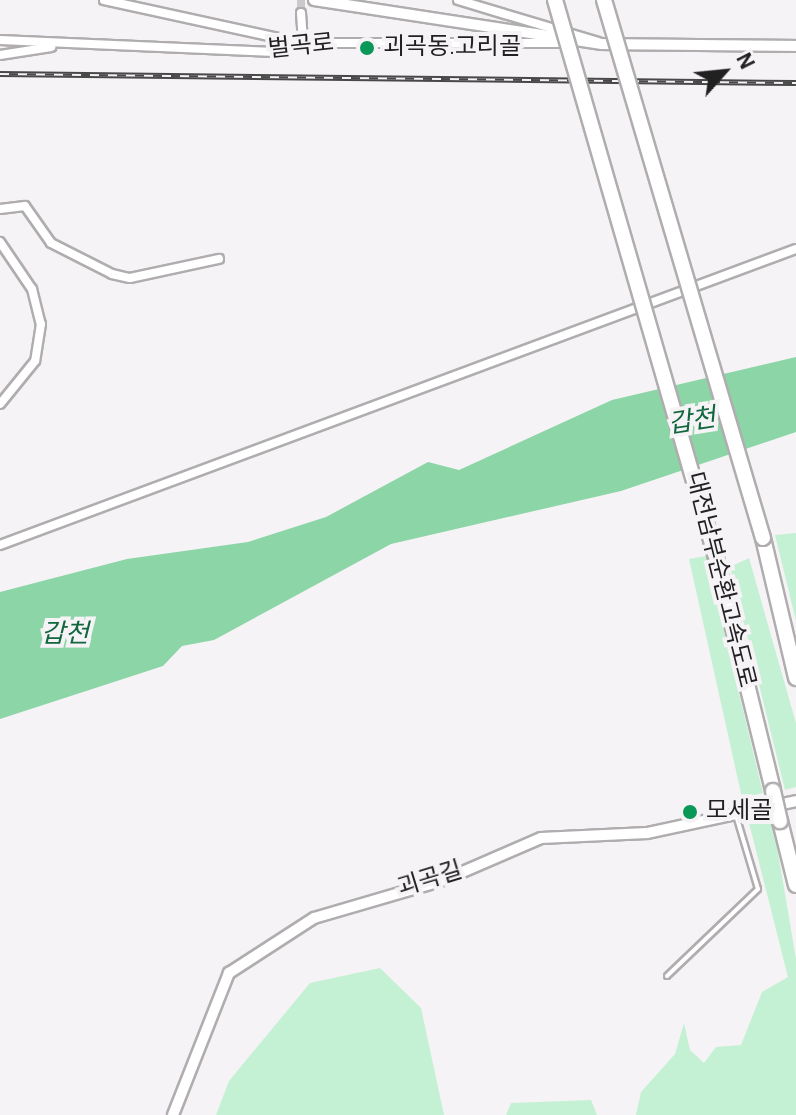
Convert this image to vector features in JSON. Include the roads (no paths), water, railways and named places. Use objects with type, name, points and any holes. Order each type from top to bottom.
[{"type":"highway","name":"대전남부순환고속도로","points":[[555,0],[715,554],[796,885]]},
{"type":"highway","name":"대전남부순환고속도로","points":[[604,0],[763,538],[796,678]]},
{"type":"street","points":[[104,0],[303,43],[301,13]]},
{"type":"street","name":"벌곡로","points":[[314,0],[602,44]]},
{"type":"street","points":[[458,0],[602,44]]},
{"type":"street","name":"벌곡로","points":[[0,40],[280,52],[303,43],[796,46]]},
{"type":"street","points":[[0,55],[62,45]]},
{"type":"street","points":[[0,209],[25,206],[51,243],[112,274],[130,278],[219,259]]},
{"type":"street","points":[[0,242],[32,289],[41,324],[35,361],[0,404]]},
{"type":"street","points":[[0,545],[796,249]]},
{"type":"street","name":"괴곡길","points":[[173,1115],[229,973],[314,918],[444,880],[541,838],[647,833],[796,801]]},
{"type":"lane","points":[[667,976],[758,889],[736,815]]},
{"type":"water","name":"갑천","points":[[796,357],[796,432],[621,491],[391,544],[214,640],[182,646],[163,666],[0,719],[0,592],[127,559],[248,542],[326,517],[428,462],[459,470],[612,400]]},
{"type":"tunnel","points":[[301,0],[301,13]]},
{"type":"railway","points":[[0,74],[796,83]]},
{"type":"place","name":"괴곡동.고리골","points":[[367,48]]},
{"type":"place","name":"모세골","points":[[690,812]]}]
